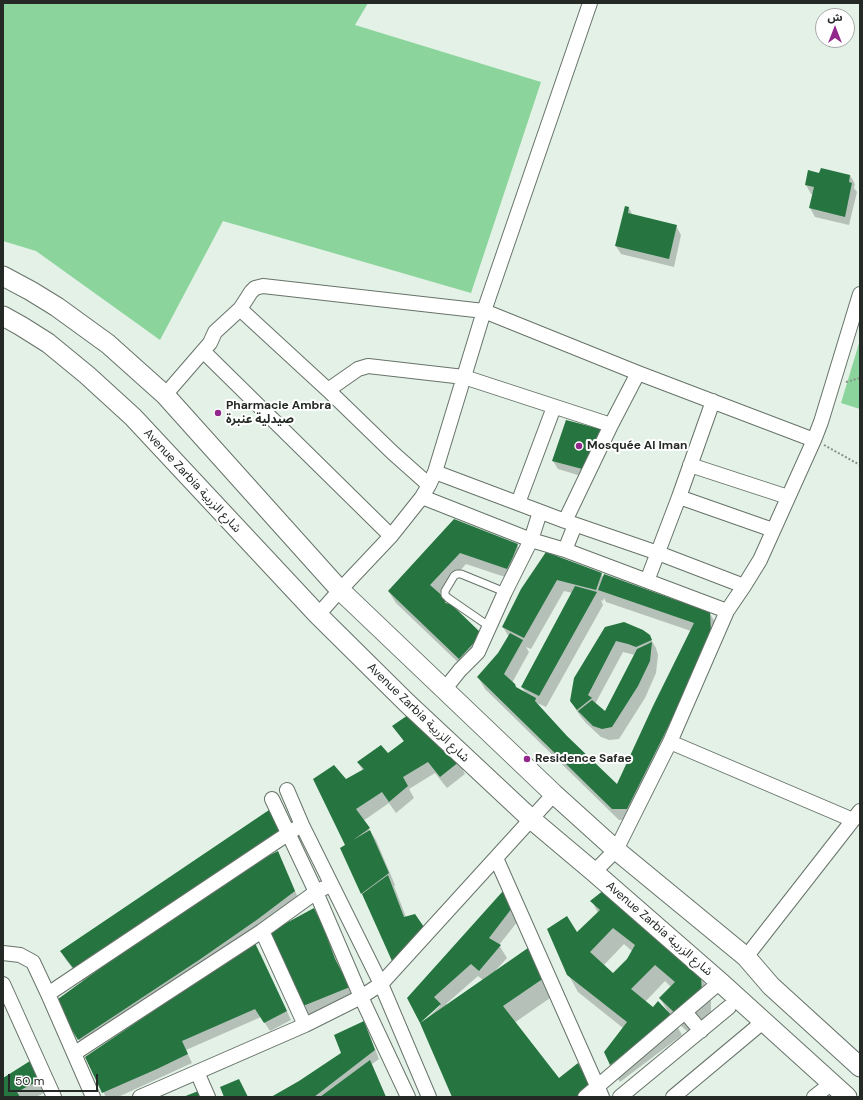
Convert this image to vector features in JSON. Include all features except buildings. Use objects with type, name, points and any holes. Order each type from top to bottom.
[{"type":"main road","points":[[3,276],[57,307],[108,344],[165,395],[340,590],[554,794],[616,850],[746,957],[771,986],[860,1067]]},
{"type":"main road","name":"Avenue Zarbia شارع الزربية","points":[[3,316],[48,344],[87,375],[133,418],[318,615],[407,703],[531,819],[720,982],[847,1097]]},
{"type":"main road","points":[[757,1015],[771,986]]},
{"type":"street","points":[[318,615],[392,536],[429,485],[484,312],[590,3]]},
{"type":"street","points":[[165,395],[203,352],[210,343],[215,332],[240,309],[255,288],[263,286],[484,312],[814,440]]},
{"type":"street","points":[[594,872],[616,850],[670,742],[727,611],[760,560],[821,422],[860,294]]},
{"type":"street","points":[[240,309],[429,485],[531,540],[565,550],[727,611]]},
{"type":"street","points":[[203,352],[392,536]]},
{"type":"street","points":[[328,390],[358,369],[368,366],[464,378],[611,425]]},
{"type":"street","points":[[565,550],[570,523],[611,425],[638,373]]},
{"type":"street","points":[[647,581],[713,401]]},
{"type":"street","points":[[518,503],[554,407]]},
{"type":"street","points":[[690,465],[788,497]]},
{"type":"street","points":[[429,485],[518,503],[570,523],[658,553],[744,586]]},
{"type":"street","points":[[679,497],[773,530]]},
{"type":"street","points":[[444,690],[460,670],[478,652],[505,592],[531,540],[540,512]]},
{"type":"street","points":[[670,742],[857,815],[746,957]]},
{"type":"street","points":[[287,790],[302,825],[381,984],[429,1097]]},
{"type":"street","points":[[140,1097],[305,1025],[362,997],[381,984],[554,794]]},
{"type":"street","points":[[272,799],[316,892],[408,1097]]},
{"type":"street","points":[[48,994],[302,825]]},
{"type":"street","points":[[496,858],[600,1092]]},
{"type":"street","points":[[75,1053],[262,931],[316,892],[332,884]]},
{"type":"street","points":[[262,931],[305,1025]]},
{"type":"street","points":[[4,955],[20,955],[33,962],[75,1053],[93,1097]]},
{"type":"street","points":[[585,1097],[600,1092],[685,1012],[720,982]]},
{"type":"street","points":[[3,984],[54,1097]]},
{"type":"street","points":[[620,1097],[730,1007]]},
{"type":"street","points":[[685,1012],[701,1031]]},
{"type":"street","points":[[673,1097],[757,1015]]},
{"type":"street","points":[[384,1046],[402,1035]]},
{"type":"street","points":[[197,1072],[208,1097]]},
{"type":"street","points":[[814,1097],[832,1083]]},
{"type":"lane","points":[[490,627],[448,598],[445,595],[445,591],[454,576],[461,574],[505,592]]},
{"type":"path","points":[[814,440],[860,465]]},
{"type":"green space","points":[[3,3],[368,3],[355,25],[541,82],[471,293],[223,221],[160,340],[36,251],[3,241]]},
{"type":"green space","points":[[860,340],[860,409],[841,403]]},
{"type":"place","name":"Pharmacie Ambra صيدلية عنبرة","points":[[218,413]]},
{"type":"place","name":"Mosquée Al Iman","points":[[579,446]]},
{"type":"place","name":"Residence Safae","points":[[527,759]]}]
